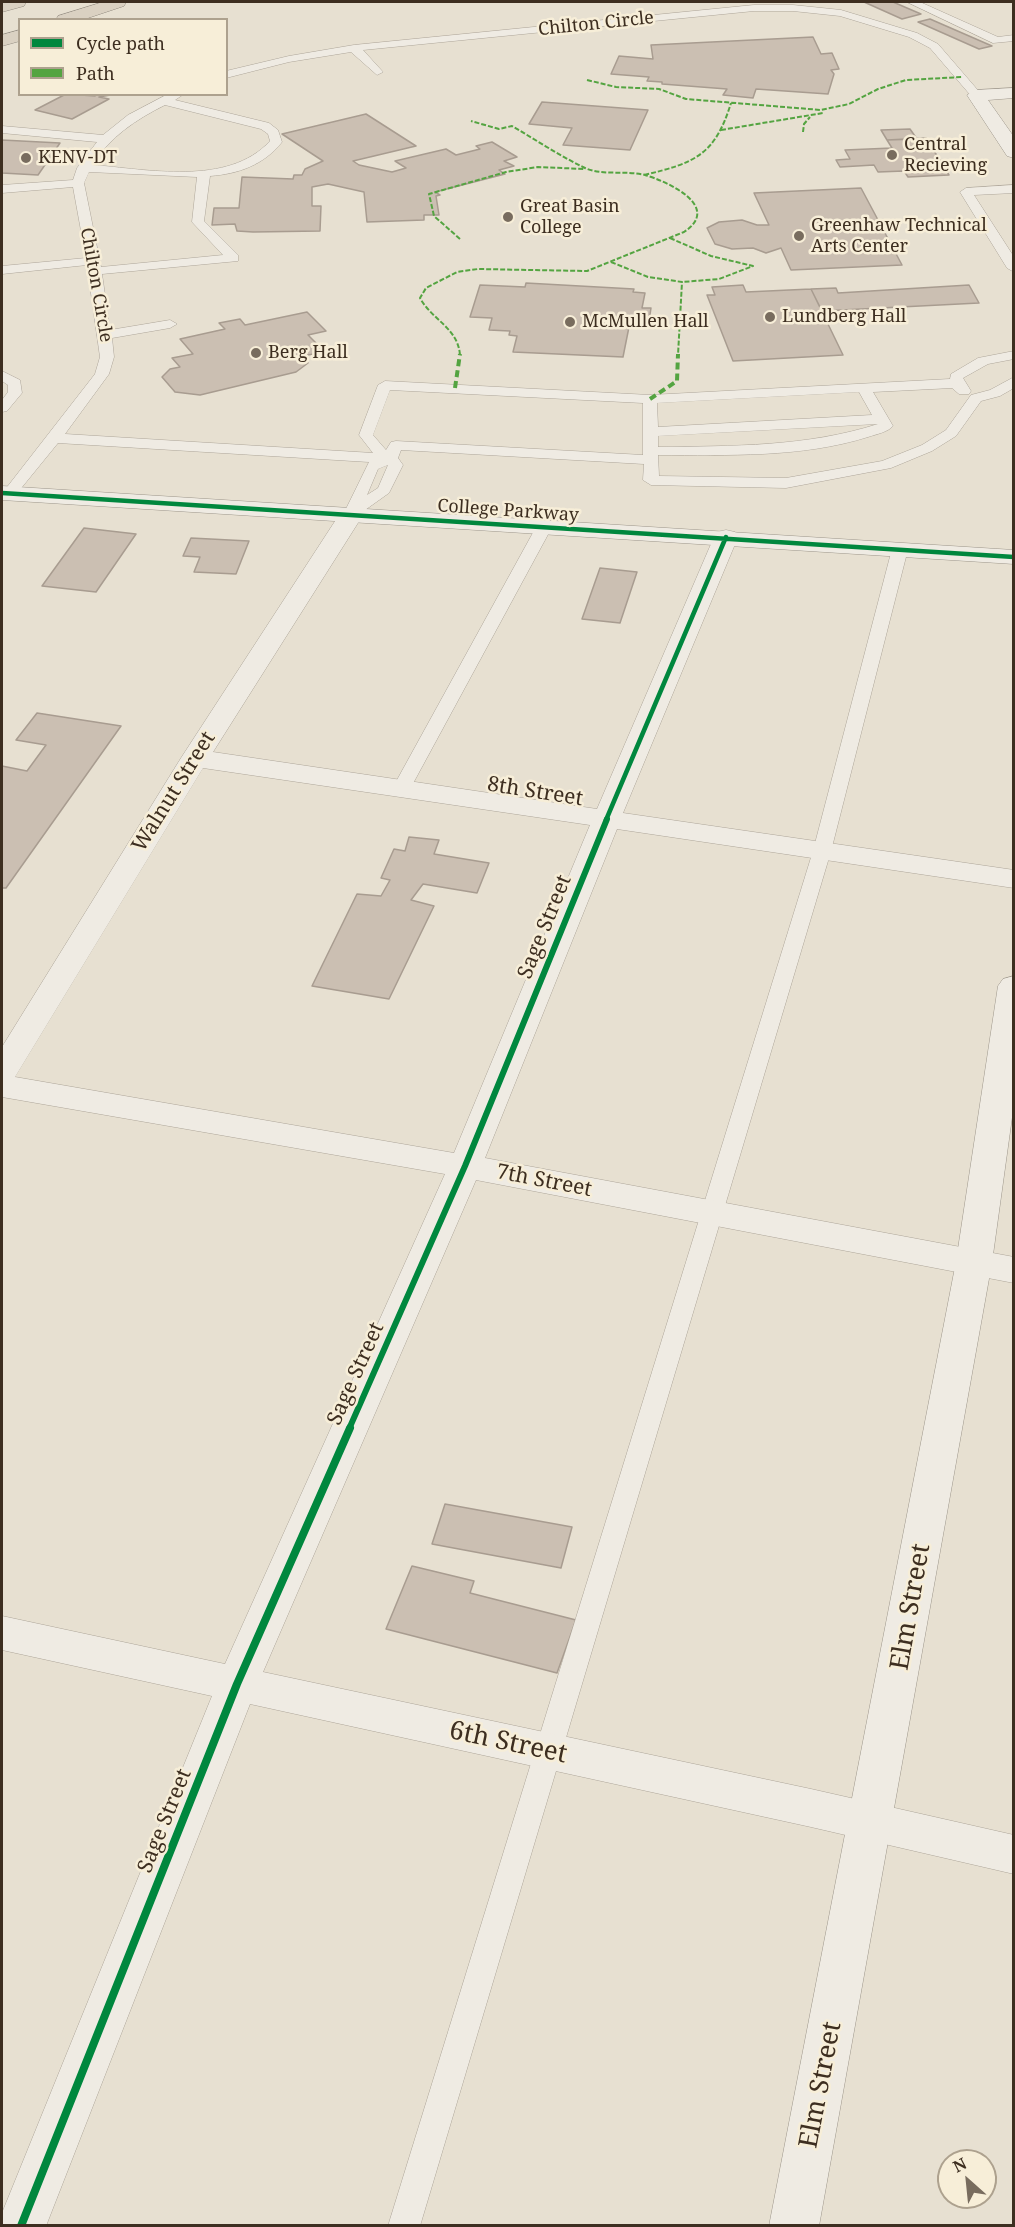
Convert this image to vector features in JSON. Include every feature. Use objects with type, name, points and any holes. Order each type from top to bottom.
[{"type":"highway","points":[[2,7],[18,2]]},
{"type":"highway","points":[[70,18],[118,2]]},
{"type":"highway","points":[[2,41],[18,36]]},
{"type":"street","points":[[976,95],[1014,93]]},
{"type":"street","points":[[976,95],[1014,152]]},
{"type":"street","name":"College Parkway","points":[[4,496],[351,515],[543,529],[726,537],[1014,556]]},
{"type":"street","name":"Walnut Street","points":[[2,1072],[195,758],[351,515]]},
{"type":"street","name":"Sage Street","points":[[21,2226],[237,1684],[465,1166],[606,820],[726,537]]},
{"type":"street","name":"8th Street","points":[[195,758],[1014,879]]},
{"type":"street","name":"Elm Street","points":[[794,2226],[872,1822],[974,1262],[1014,986]]},
{"type":"street","name":"7th Street","points":[[2,1086],[465,1166],[1014,1270]]},
{"type":"street","name":"6th Street","points":[[2,1633],[872,1822],[1014,1855]]},
{"type":"lane","points":[[816,2],[841,14]]},
{"type":"lane","points":[[912,2],[997,41],[1014,38]]},
{"type":"lane","name":"Chilton Circle","points":[[228,74],[289,59],[354,48],[754,8],[793,8],[841,14],[913,35],[934,46],[976,95]]},
{"type":"lane","points":[[354,48],[377,72]]},
{"type":"lane","name":"Chilton Circle","points":[[4,496],[54,438],[102,374],[107,357],[94,266],[78,183],[83,168],[106,139],[140,112],[174,96]]},
{"type":"lane","points":[[83,168],[220,172],[260,159],[272,151],[276,142],[274,133],[252,121],[164,100]]},
{"type":"lane","points":[[2,129],[106,139]]},
{"type":"lane","points":[[2,270],[233,258],[198,222],[204,173]]},
{"type":"lane","points":[[2,189],[78,183]]},
{"type":"lane","points":[[1014,189],[966,192],[1014,268]]},
{"type":"lane","points":[[105,335],[171,324]]},
{"type":"lane","points":[[976,398],[960,389],[956,377],[968,366],[986,359],[1014,355]]},
{"type":"lane","points":[[2,375],[15,383],[15,393],[2,408]]},
{"type":"lane","points":[[650,399],[651,480],[786,483],[886,465],[927,448],[951,433],[976,398],[995,393],[1014,381]]},
{"type":"lane","points":[[351,515],[384,490],[396,465],[366,435],[386,384],[650,399],[957,383]]},
{"type":"lane","points":[[387,458],[396,446],[651,456],[778,450],[823,444],[885,426],[864,388]]},
{"type":"lane","points":[[651,432],[882,419]]},
{"type":"lane","points":[[54,438],[387,458]]},
{"type":"lane","points":[[401,789],[543,529]]},
{"type":"lane","points":[[404,2226],[822,852],[900,549]]},
{"type":"building","points":[[864,2],[893,2],[921,14],[902,19]]},
{"type":"building","points":[[930,19],[992,46],[979,49],[918,22]]},
{"type":"building","points":[[813,37],[821,54],[832,53],[839,69],[831,70],[834,74],[828,94],[756,89],[753,98],[723,95],[727,89],[662,84],[662,82],[647,81],[649,77],[611,74],[619,56],[653,59],[651,45]]},
{"type":"building","points":[[62,96],[105,96],[99,97],[109,99],[72,119],[35,110]]},
{"type":"building","points":[[542,102],[648,110],[630,150],[563,145],[572,128],[529,124]]},
{"type":"building","points":[[366,114],[416,146],[353,161],[359,165],[392,172],[406,168],[395,161],[446,149],[456,155],[480,149],[476,146],[492,142],[517,157],[504,161],[514,166],[499,170],[505,174],[435,192],[440,195],[436,196],[439,215],[424,215],[424,220],[367,222],[364,192],[328,184],[312,187],[312,206],[321,206],[320,231],[253,232],[237,231],[235,224],[212,225],[214,208],[239,208],[242,177],[293,179],[294,175],[302,175],[305,169],[323,161],[282,134]]},
{"type":"building","points":[[910,129],[917,139],[887,140],[881,130]]},
{"type":"building","name":"Central Recieving","points":[[926,138],[949,175],[908,177],[904,171],[878,172],[874,165],[840,167],[836,160],[850,159],[845,150],[892,148],[887,140]]},
{"type":"building","name":"KENV-DT","points":[[2,140],[60,143],[38,175],[2,173]]},
{"type":"building","name":"Greenhaw Technical Arts Center","points":[[861,188],[902,265],[791,270],[781,248],[766,253],[753,248],[732,249],[715,244],[707,228],[719,222],[742,220],[757,225],[769,225],[754,193]]},
{"type":"building","name":"McMullen Hall","points":[[526,283],[634,289],[633,292],[645,293],[642,308],[651,308],[648,328],[629,327],[623,357],[513,352],[517,336],[509,335],[510,331],[489,330],[492,318],[470,317],[480,285],[525,287]]},
{"type":"building","name":"Lundberg Hall","points":[[743,285],[746,292],[811,289],[843,355],[733,361],[707,295],[715,295],[712,287]]},
{"type":"building","points":[[969,285],[979,303],[822,311],[811,289],[836,288],[838,293]]},
{"type":"building","name":"Berg Hall","points":[[307,312],[326,331],[308,335],[325,352],[302,356],[308,363],[296,372],[200,395],[175,392],[162,377],[170,369],[180,367],[172,358],[193,354],[180,339],[225,329],[219,323],[240,319],[245,325]]},
{"type":"building","points":[[84,528],[136,534],[96,592],[42,586]]},
{"type":"building","points":[[191,538],[249,541],[236,574],[194,572],[200,557],[183,556]]},
{"type":"building","points":[[600,568],[637,572],[620,623],[582,619]]},
{"type":"building","points":[[37,713],[121,726],[6,888],[2,888],[2,766],[27,771],[46,745],[16,740]]},
{"type":"building","points":[[409,837],[439,840],[434,854],[489,863],[477,893],[423,884],[411,900],[434,906],[389,999],[312,986],[357,894],[381,896],[390,880],[381,878],[394,849],[405,851]]},
{"type":"building","points":[[445,1504],[572,1527],[561,1568],[432,1544]]},
{"type":"building","points":[[412,1566],[474,1581],[470,1593],[576,1620],[557,1673],[386,1629]]},
{"type":"marked path","points":[[587,80],[616,87],[659,89],[686,99],[821,110],[849,104],[878,89],[906,80],[962,77]]},
{"type":"marked path","points":[[644,175],[673,168],[701,156],[715,142],[725,123],[731,103]]},
{"type":"marked path","points":[[721,130],[810,117],[823,113]]},
{"type":"marked path","points":[[803,132],[804,124],[810,117]]},
{"type":"marked path","points":[[455,388],[460,360],[459,345],[450,330],[422,302],[420,298],[426,288],[457,272],[478,269],[587,271],[684,232],[696,222],[698,215],[698,207],[694,202],[667,185],[644,175],[587,169],[512,126],[499,129],[471,121]]},
{"type":"marked path","points":[[460,239],[434,216],[429,194],[506,172],[538,167],[584,169]]},
{"type":"marked path","points":[[670,238],[711,256],[753,266],[719,279],[682,282]]},
{"type":"marked path","points":[[611,262],[648,277],[682,282],[677,381],[650,399]]},
{"type":"cycle path","points":[[2,493],[1014,557]]},
{"type":"cycle path","points":[[21,2226],[237,1684],[465,1166],[606,820],[726,537]]},
{"type":"place","name":"Central Recieving","points":[[892,155]]},
{"type":"place","name":"KENV-DT","points":[[26,158]]},
{"type":"place","name":"Great Basin College","points":[[508,217]]},
{"type":"place","name":"Greenhaw Technical Arts Center","points":[[799,236]]},
{"type":"place","name":"Lundberg Hall","points":[[770,317]]},
{"type":"place","name":"McMullen Hall","points":[[570,322]]},
{"type":"place","name":"Berg Hall","points":[[256,353]]}]
